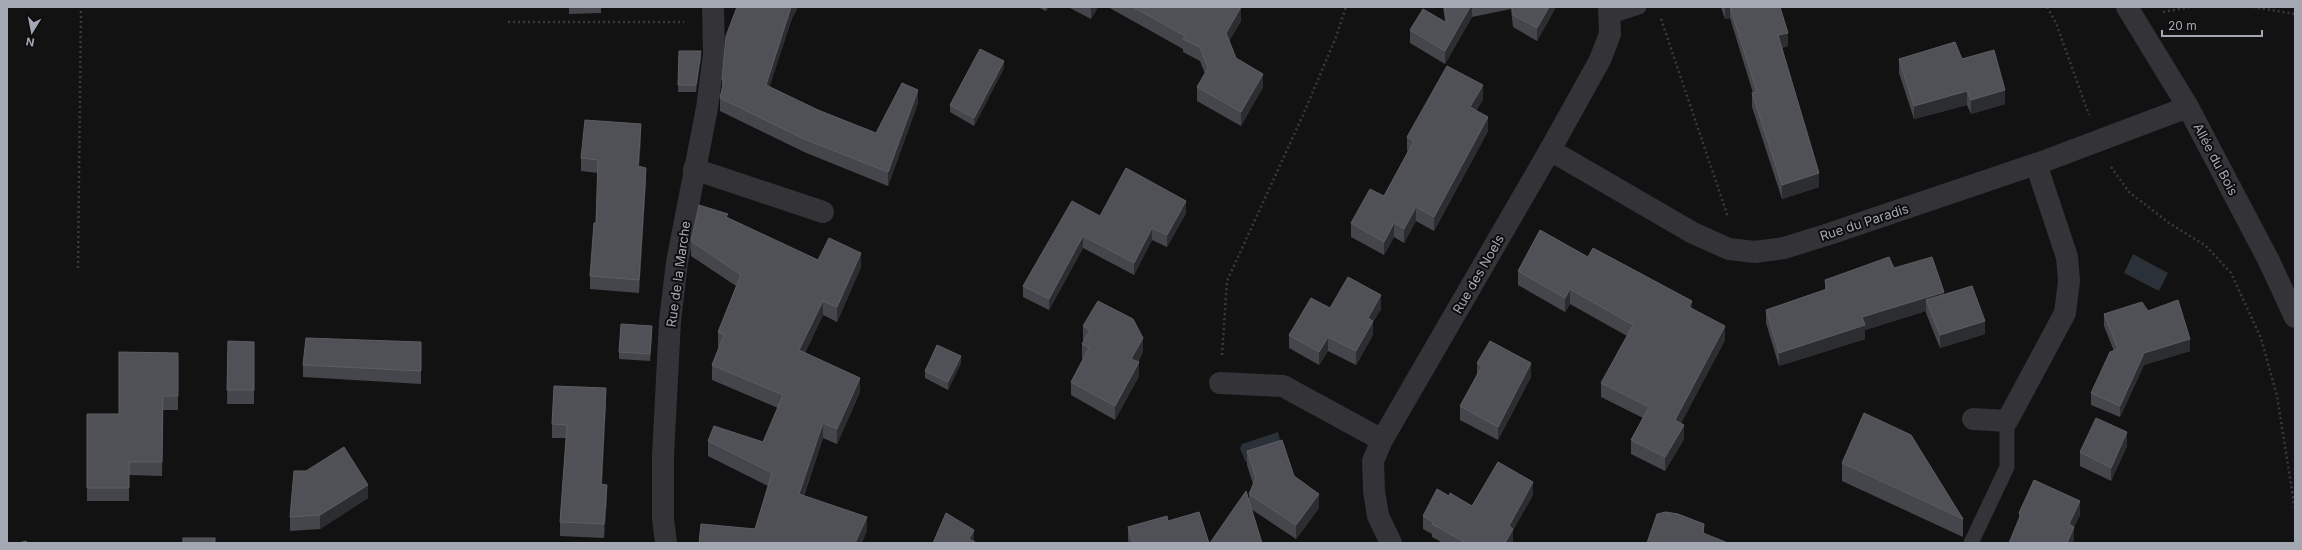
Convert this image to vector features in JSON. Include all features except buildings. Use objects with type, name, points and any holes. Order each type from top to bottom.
[{"type":"street","name":"Allée du Bois","points":[[2127,7],[2188,107],[2268,258],[2295,317]]},
{"type":"street","name":"Rue des Noels","points":[[1391,543],[1378,516],[1374,491],[1373,461],[1382,440],[1550,150],[1600,60],[1610,34],[1609,12]]},
{"type":"street","name":"Rue de la Marche","points":[[666,543],[663,519],[663,456],[670,322],[677,262],[707,108],[714,54],[714,14]]},
{"type":"street","name":"Rue du Paradis","points":[[1550,150],[1693,233],[1729,249],[1755,252],[1784,248],[2036,164],[2188,107]]},
{"type":"street","points":[[1973,419],[2008,421],[2065,313],[2069,281],[2067,257],[2036,164]]},
{"type":"street","points":[[694,169],[823,212]]},
{"type":"street","points":[[1220,383],[1283,386],[1382,440]]},
{"type":"lane","points":[[1609,12],[1639,7]]},
{"type":"lane","points":[[1971,543],[2007,468],[2008,421]]},
{"type":"path","points":[[78,268],[81,7]]},
{"type":"path","points":[[1220,383],[1227,281],[1303,115],[1336,37],[1346,7]]},
{"type":"path","points":[[2047,7],[2056,23],[2108,164],[2129,192],[2169,223],[2206,246],[2231,273],[2261,338],[2277,396],[2295,509]]},
{"type":"path","points":[[2253,7],[2295,14]]},
{"type":"path","points":[[508,22],[714,14]]},
{"type":"path","points":[[1659,14],[1740,250]]},
{"type":"shaded area","points":[[2133,254],[2168,273],[2159,291],[2124,273]]},
{"type":"shaded area","points":[[1278,432],[1283,452],[1248,463],[1245,461],[1240,448],[1242,444]]}]
